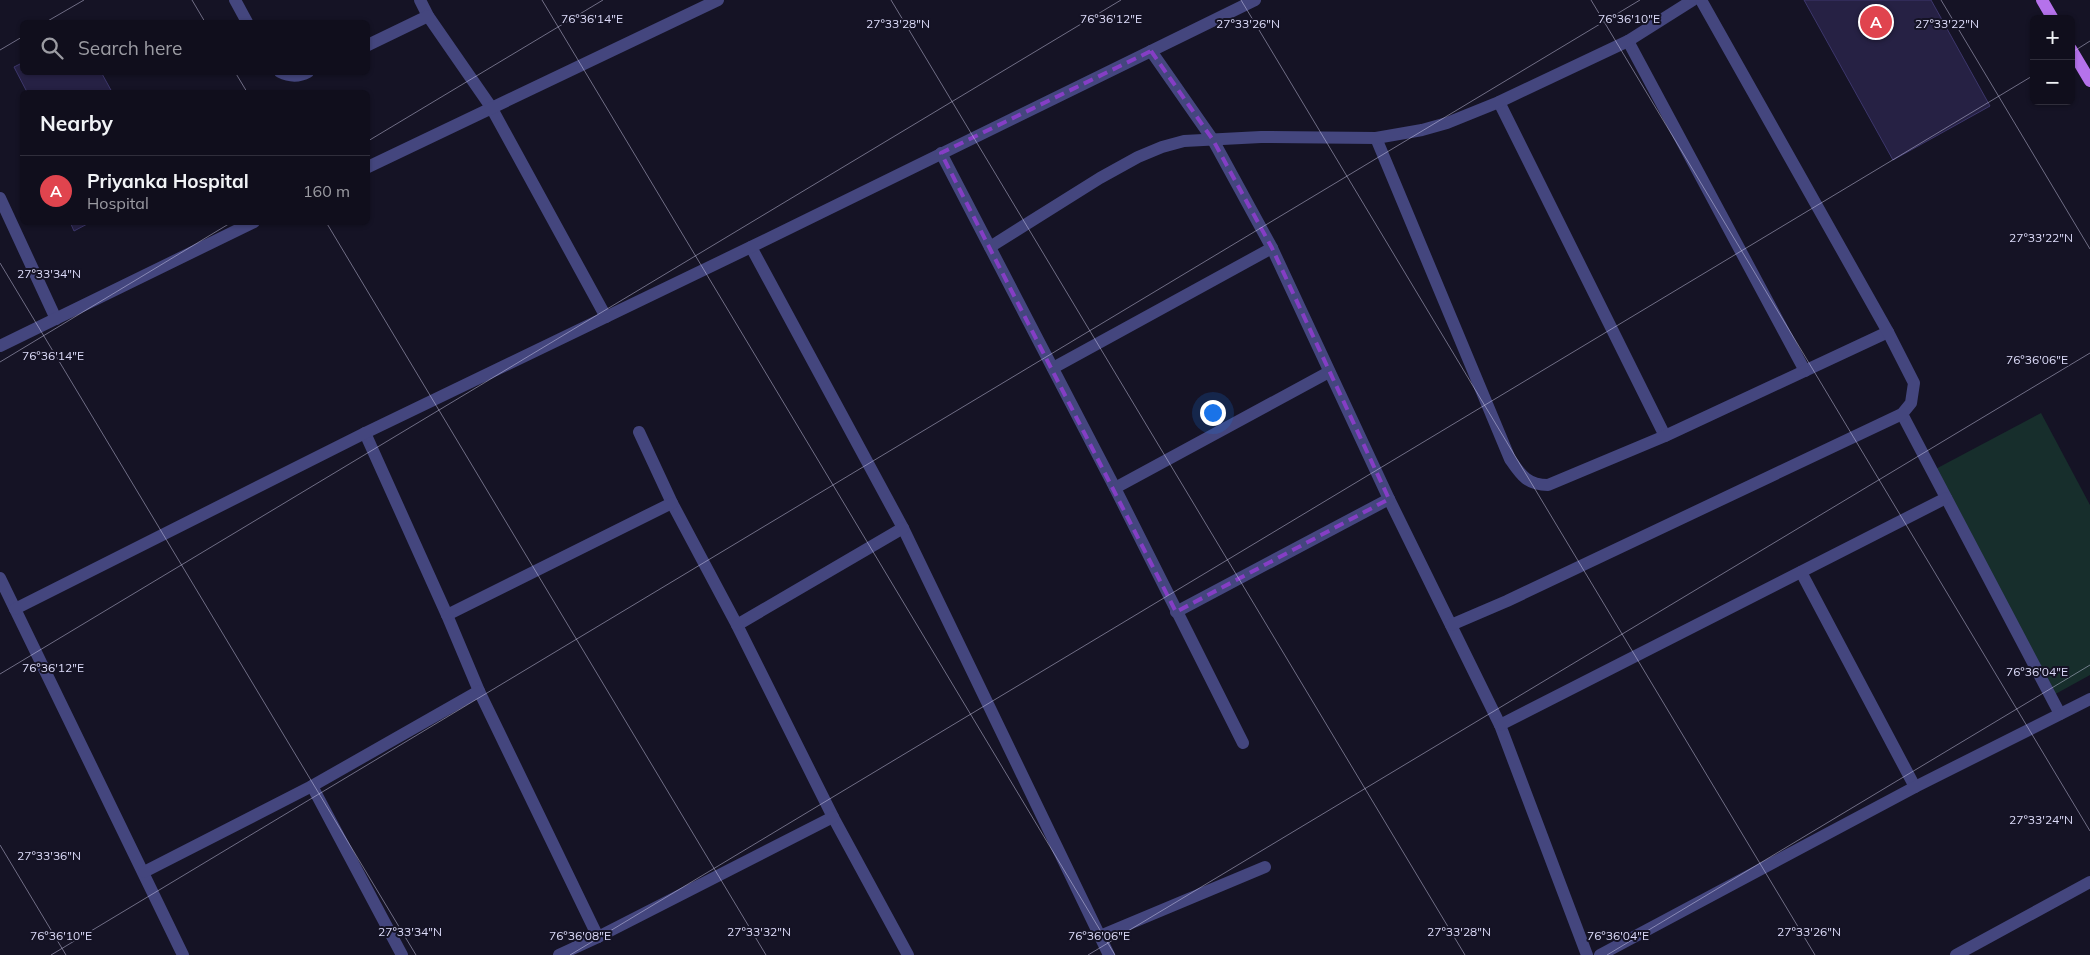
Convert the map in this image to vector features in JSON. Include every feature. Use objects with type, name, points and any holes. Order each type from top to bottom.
[{"type":"main road","points":[[2042,0],[2051,15]]},
{"type":"main road","points":[[2075,56],[2090,81]]},
{"type":"street","points":[[235,0],[246,20]]},
{"type":"street","points":[[420,0],[428,16],[491,107],[606,317]]},
{"type":"street","points":[[370,166],[718,0]]},
{"type":"street","points":[[15,609],[364,433],[751,247],[1255,0]]},
{"type":"street","points":[[990,246],[1100,178],[1138,157],[1184,141],[1284,136],[1376,138],[1447,123],[1499,102],[1628,41],[1693,0]]},
{"type":"street","points":[[1451,625],[1507,601],[1902,414],[1911,402],[1914,383],[1888,332],[1701,0]]},
{"type":"street","points":[[370,44],[428,16]]},
{"type":"street","points":[[1628,41],[1805,372]]},
{"type":"street","points":[[1152,50],[1214,140],[1272,248],[1389,498],[1500,725],[1587,955]]},
{"type":"street","points":[[286,75],[302,75]]},
{"type":"street","points":[[1499,102],[1665,436]]},
{"type":"street","points":[[1376,138],[1510,459],[1522,476],[1536,485],[1548,485],[1665,436],[1888,332]]},
{"type":"street","points":[[941,153],[1115,488],[1243,743]]},
{"type":"street","points":[[0,198],[56,320]]},
{"type":"street","points":[[0,346],[248,225]]},
{"type":"street","points":[[751,247],[903,528],[1109,955]]},
{"type":"street","points":[[1053,368],[1272,248]]},
{"type":"street","points":[[1115,488],[1329,372]]},
{"type":"street","points":[[1902,414],[2060,714]]},
{"type":"street","points":[[640,432],[672,502],[737,625],[833,817],[908,955]]},
{"type":"street","points":[[364,433],[447,615],[479,692],[598,937]]},
{"type":"street","points":[[1176,612],[1389,498]]},
{"type":"street","points":[[1500,725],[1946,498]]},
{"type":"street","points":[[447,615],[672,502]]},
{"type":"street","points":[[737,625],[903,528]]},
{"type":"street","points":[[1801,572],[1915,787]]},
{"type":"street","points":[[0,578],[183,955]]},
{"type":"street","points":[[144,872],[312,786],[479,692]]},
{"type":"street","points":[[1600,955],[1915,787],[2090,699]]},
{"type":"street","points":[[312,786],[402,955]]},
{"type":"street","points":[[559,955],[833,817]]},
{"type":"street","points":[[1100,936],[1265,867]]},
{"type":"street","points":[[1956,955],[2090,882]]},
{"type":"highlighted area","points":[[1151,51],[1213,140],[1272,248],[1389,499],[1176,612],[941,153]]},
{"type":"green space","points":[[2041,413],[2090,505],[2090,675],[2050,697],[1930,472]]},
{"type":"building","points":[[1804,0],[1931,0],[1990,106],[1893,160]]},
{"type":"building","points":[[20,64],[20,75],[103,75],[111,90],[26,90],[14,67]]},
{"type":"building","points":[[71,225],[85,225],[74,231]]},
{"type":"place","name":"Priyanka Hospital","points":[[1876,22]]}]
